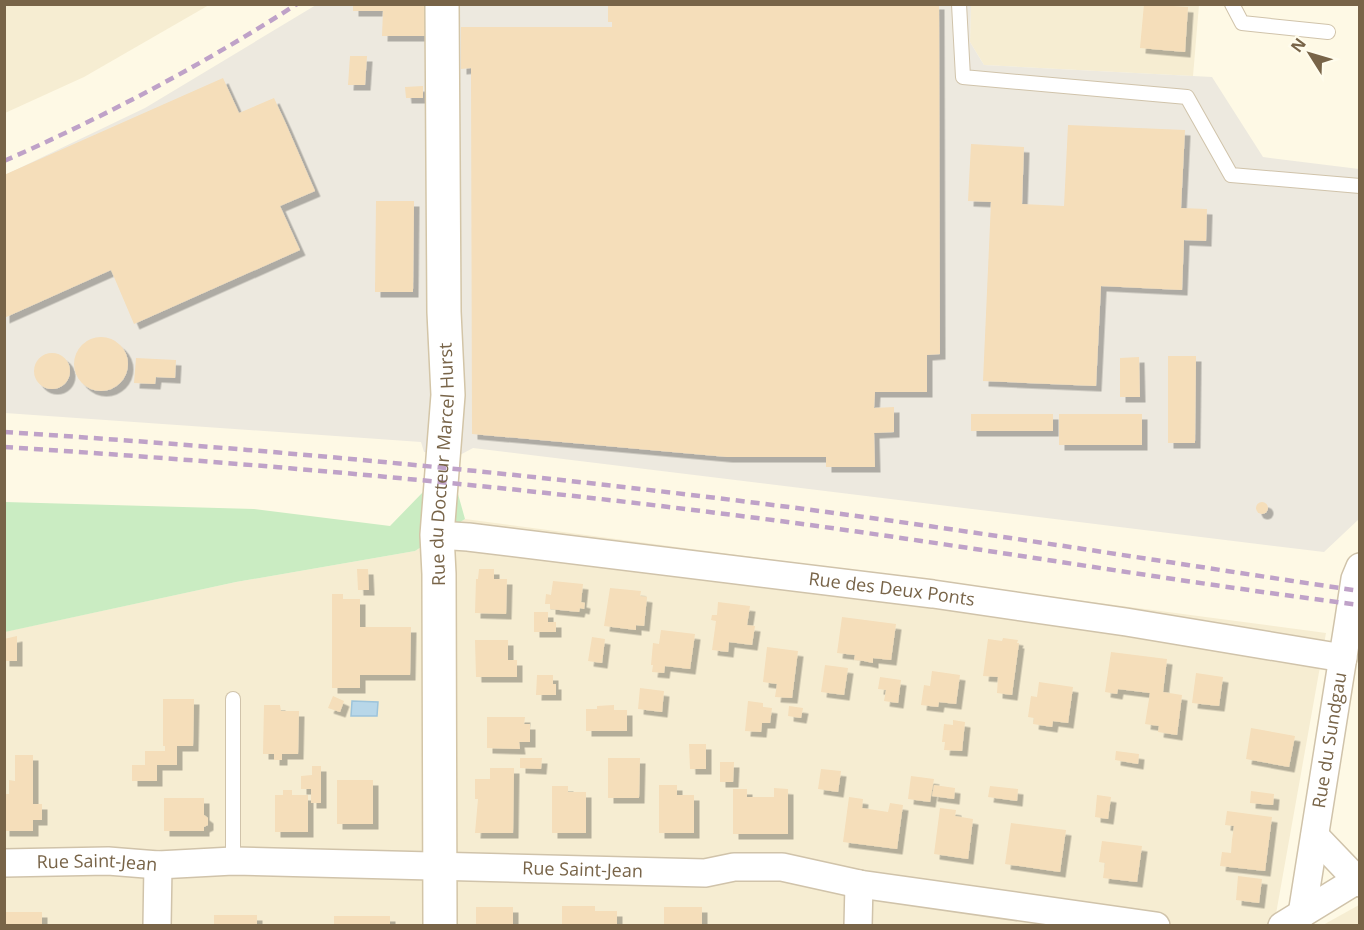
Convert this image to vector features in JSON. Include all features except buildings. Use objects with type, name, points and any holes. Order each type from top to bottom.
[{"type":"street","name":"Rue du Docteur Marcel Hurst","points":[[440,926],[437,535],[448,395],[444,312],[442,4]]},
{"type":"street","name":"Rue des Deux Ponts","points":[[437,535],[933,594],[1126,622],[1343,658]]},
{"type":"street","name":"Rue du Sundgau","points":[[1292,920],[1315,837],[1355,579],[1359,567]]},
{"type":"street","points":[[1292,920],[1358,880],[1315,837]]},
{"type":"street","name":"Rue Saint-Jean","points":[[4,863],[108,861],[158,865],[233,861],[705,873],[734,867],[782,867],[859,884],[1156,926]]},
{"type":"street","points":[[157,926],[158,865]]},
{"type":"street","points":[[858,926],[859,884]]},
{"type":"lane","points":[[959,4],[963,77],[1186,97],[1231,175],[1359,186]]},
{"type":"lane","points":[[1232,4],[1242,23],[1329,32]]},
{"type":"lane","points":[[233,699],[233,861]]},
{"type":"shaded area","points":[[4,5],[209,5],[84,77],[5,113]]},
{"type":"shaded area","points":[[316,5],[971,5],[970,42],[984,65],[1212,77],[1263,157],[1359,169],[1359,519],[1324,552],[473,448],[458,456],[424,452],[421,442],[5,413],[5,175],[145,108]]},
{"type":"shaded area","points":[[971,5],[1199,5],[1193,76],[984,65],[970,42]]},
{"type":"shaded area","points":[[465,519],[1326,633],[1274,925],[5,926],[4,632],[236,582],[415,551]]},
{"type":"shaded area","points":[[1359,905],[1359,925],[1323,925]]},
{"type":"green space","points":[[424,491],[458,494],[465,519],[415,551],[236,582],[5,632],[5,502],[254,509],[390,526]]},
{"type":"water","points":[[352,701],[378,702],[377,716],[351,716]]},
{"type":"railway","points":[[4,161],[154,88],[226,48],[297,4]]},
{"type":"railway","points":[[4,432],[191,445],[563,480],[902,522],[1360,591]]},
{"type":"railway","points":[[4,447],[377,476],[656,505],[825,527],[1360,605]]}]
